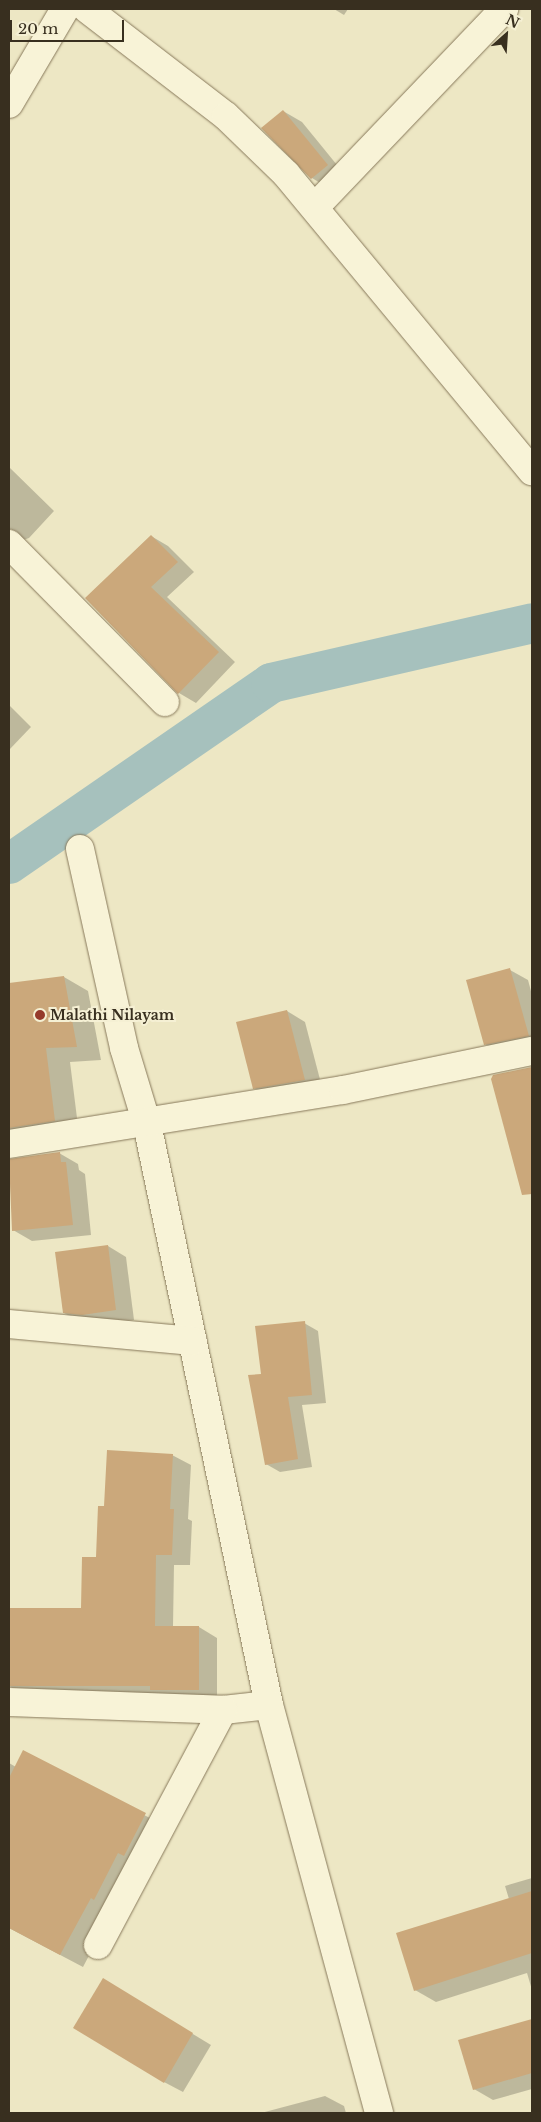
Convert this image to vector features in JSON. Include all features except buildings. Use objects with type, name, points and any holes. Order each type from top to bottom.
[{"type":"street","points":[[9,104],[65,9]]},
{"type":"street","points":[[87,9],[226,116],[315,207],[532,471]]},
{"type":"street","points":[[315,207],[504,9]]},
{"type":"street","points":[[9,544],[165,702]]},
{"type":"street","points":[[80,849],[124,1048],[148,1124],[192,1342],[270,1705],[379,2113]]},
{"type":"street","points":[[9,1144],[148,1124],[342,1090],[532,1051]]},
{"type":"street","points":[[9,1324],[192,1342]]},
{"type":"street","points":[[9,1702],[223,1710],[270,1705]]},
{"type":"street","points":[[98,1945],[223,1710]]},
{"type":"waterway","points":[[9,864],[271,683],[532,623]]},
{"type":"place","name":"Malathi Nilayam","points":[[40,1015]]}]
